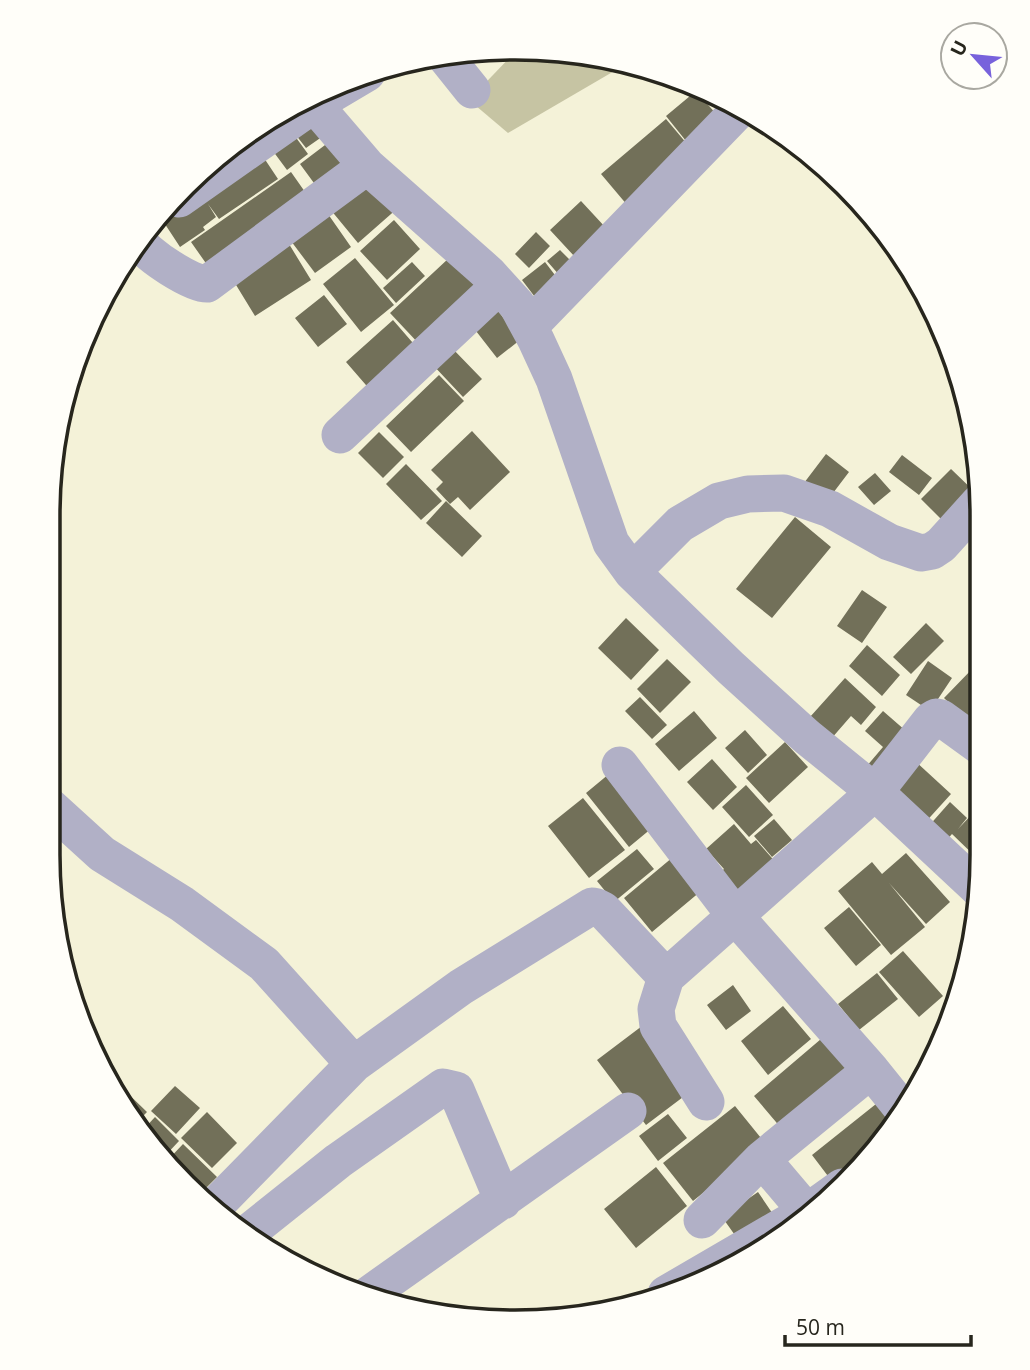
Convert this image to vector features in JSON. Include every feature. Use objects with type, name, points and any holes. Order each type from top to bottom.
[{"type":"street","points":[[451,64],[472,90]]},
{"type":"street","points":[[315,106],[367,166],[478,264],[517,306],[554,379],[611,543],[632,572],[731,668],[807,737],[875,792],[970,881]]},
{"type":"street","points":[[529,327],[733,116]]},
{"type":"street","points":[[145,250],[194,282],[207,284],[367,166]]},
{"type":"street","points":[[340,435],[499,286]]},
{"type":"street","points":[[632,572],[680,524],[719,501],[748,494],[784,493],[830,509],[889,542],[921,553],[932,551],[941,545],[970,513]]},
{"type":"street","points":[[706,1102],[658,1026],[656,1009],[667,977],[875,792],[931,720],[941,718],[970,739]]},
{"type":"street","points":[[620,765],[736,917],[897,1103]]},
{"type":"street","points":[[60,816],[102,855],[182,904],[264,964],[354,1064]]},
{"type":"street","points":[[220,1201],[354,1064],[461,987],[592,906],[603,910],[667,977]]},
{"type":"street","points":[[702,1220],[762,1159],[871,1070]]},
{"type":"street","points":[[254,1228],[338,1161],[443,1087],[456,1090],[503,1201]]},
{"type":"street","points":[[377,1289],[628,1111]]},
{"type":"street","points":[[762,1159],[803,1207]]},
{"type":"shaded area","points":[[507,60],[545,60],[615,71],[508,133],[469,100]]},
{"type":"building","points":[[691,95],[705,101],[717,115],[686,141],[666,116]]},
{"type":"building","points":[[312,115],[326,134],[306,148],[292,130]]},
{"type":"building","points":[[666,119],[693,151],[628,206],[601,174]]},
{"type":"building","points":[[289,128],[308,154],[287,170],[267,143]]},
{"type":"building","points":[[329,142],[351,173],[322,194],[300,164]]},
{"type":"building","points":[[260,152],[278,179],[219,219],[208,204],[216,217],[203,227],[205,230],[180,247],[165,224],[185,202]]},
{"type":"building","points":[[291,172],[310,199],[210,269],[191,242]]},
{"type":"building","points":[[363,180],[399,207],[358,243],[330,209]]},
{"type":"building","points":[[581,201],[606,228],[575,257],[550,230]]},
{"type":"building","points":[[328,214],[351,247],[315,273],[291,241]]},
{"type":"building","points":[[394,220],[420,249],[387,280],[360,251]]},
{"type":"building","points":[[536,232],[550,246],[529,268],[515,254]]},
{"type":"building","points":[[289,244],[311,280],[255,316],[233,280]]},
{"type":"building","points":[[560,250],[574,264],[560,276],[547,261]]},
{"type":"building","points":[[355,258],[394,305],[361,332],[323,284]]},
{"type":"building","points":[[449,258],[479,290],[420,345],[390,313]]},
{"type":"building","points":[[412,262],[425,276],[396,303],[383,288]]},
{"type":"building","points":[[545,262],[564,287],[541,305],[522,280]]},
{"type":"building","points":[[324,295],[347,324],[318,347],[295,318]]},
{"type":"building","points":[[493,304],[520,340],[497,358],[469,322]]},
{"type":"building","points":[[393,320],[419,350],[372,392],[346,362]]},
{"type":"building","points":[[450,346],[482,379],[463,397],[432,364]]},
{"type":"building","points":[[439,375],[464,401],[411,452],[386,426]]},
{"type":"building","points":[[472,431],[510,472],[470,510],[458,497],[450,504],[436,489],[443,482],[431,470]]},
{"type":"building","points":[[379,432],[404,457],[383,478],[358,453]]},
{"type":"building","points":[[826,454],[849,472],[827,501],[804,483]]},
{"type":"building","points":[[902,455],[932,478],[919,495],[889,472]]},
{"type":"building","points":[[406,464],[442,501],[421,520],[386,484]]},
{"type":"building","points":[[951,469],[970,487],[970,503],[948,526],[921,499]]},
{"type":"building","points":[[875,473],[891,491],[874,505],[858,487]]},
{"type":"building","points":[[446,501],[482,536],[462,557],[426,523]]},
{"type":"building","points":[[795,517],[831,547],[772,618],[736,589]]},
{"type":"building","points":[[862,590],[887,607],[862,643],[837,626]]},
{"type":"building","points":[[626,618],[659,650],[631,680],[598,648]]},
{"type":"building","points":[[926,623],[944,641],[911,674],[893,657]]},
{"type":"building","points":[[867,645],[900,675],[882,696],[849,666]]},
{"type":"building","points":[[667,659],[691,682],[660,713],[637,689]]},
{"type":"building","points":[[928,661],[952,678],[930,711],[906,695]]},
{"type":"building","points":[[970,671],[970,723],[944,698]]},
{"type":"building","points":[[845,678],[876,707],[861,725],[851,716],[824,747],[801,727]]},
{"type":"building","points":[[640,697],[667,725],[652,739],[625,711]]},
{"type":"building","points":[[694,711],[717,738],[679,771],[655,744]]},
{"type":"building","points":[[883,711],[914,738],[880,778],[866,767],[883,747],[865,731]]},
{"type":"building","points":[[745,730],[767,755],[748,773],[725,748]]},
{"type":"building","points":[[785,742],[808,767],[769,803],[746,778]]},
{"type":"building","points":[[712,759],[737,787],[713,810],[687,782]]},
{"type":"building","points":[[914,760],[951,794],[922,826],[885,794]]},
{"type":"building","points":[[615,769],[658,823],[629,847],[586,793]]},
{"type":"building","points":[[746,785],[773,815],[749,837],[722,807]]},
{"type":"building","points":[[583,798],[625,850],[589,878],[548,826]]},
{"type":"building","points":[[950,802],[967,818],[958,829],[970,816],[970,851],[952,834],[944,843],[927,828]]},
{"type":"building","points":[[774,819],[792,840],[772,857],[754,836]]},
{"type":"building","points":[[734,824],[751,844],[756,840],[778,865],[736,903],[713,879],[724,869],[706,849]]},
{"type":"building","points":[[637,849],[654,869],[614,902],[597,881]]},
{"type":"building","points":[[679,852],[707,886],[652,932],[624,898]]},
{"type":"building","points":[[906,853],[950,902],[926,924],[889,883],[925,927],[891,955],[838,891],[872,862],[882,874]]},
{"type":"building","points":[[849,907],[881,945],[856,966],[824,928]]},
{"type":"building","points":[[903,951],[943,996],[919,1017],[879,972]]},
{"type":"building","points":[[877,973],[898,999],[859,1030],[838,1004]]},
{"type":"building","points":[[733,985],[751,1011],[726,1030],[707,1005]]},
{"type":"building","points":[[783,1006],[811,1039],[768,1075],[741,1041]]},
{"type":"building","points":[[646,1023],[695,1088],[646,1125],[597,1060]]},
{"type":"building","points":[[821,1039],[854,1078],[787,1135],[754,1096]]},
{"type":"building","points":[[175,1086],[200,1108],[176,1134],[151,1111]]},
{"type":"building","points":[[127,1092],[147,1112],[142,1117]]},
{"type":"building","points":[[881,1100],[891,1112],[832,1181],[812,1155]]},
{"type":"building","points":[[735,1106],[765,1143],[693,1201],[663,1163]]},
{"type":"building","points":[[207,1112],[237,1143],[212,1168],[181,1138]]},
{"type":"building","points":[[668,1114],[687,1138],[658,1161],[639,1136]]},
{"type":"building","points":[[155,1117],[179,1141],[170,1151],[148,1124]]},
{"type":"building","points":[[183,1144],[217,1177],[206,1188],[173,1155]]},
{"type":"building","points":[[656,1167],[687,1206],[636,1248],[604,1209]]},
{"type":"building","points":[[758,1192],[777,1220],[742,1245],[722,1217]]}]
